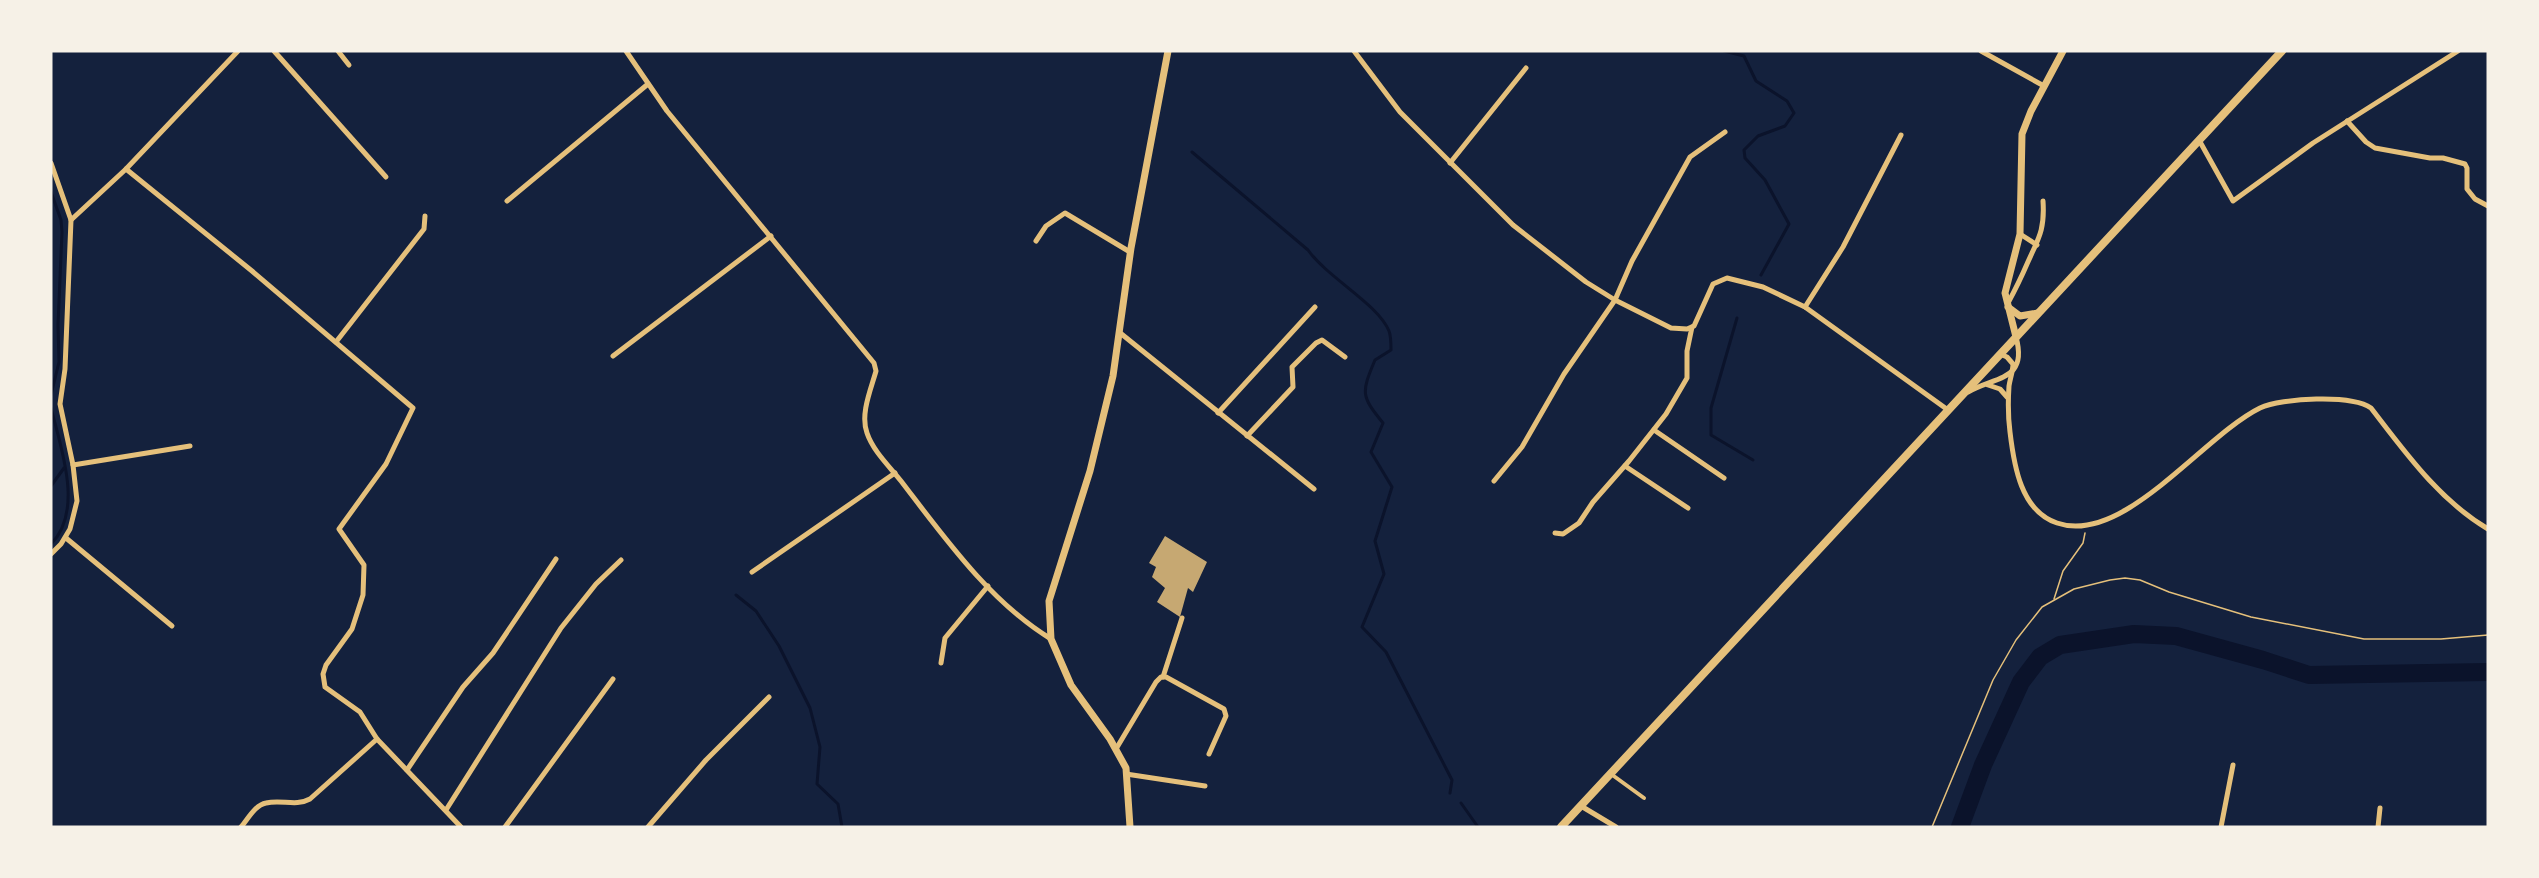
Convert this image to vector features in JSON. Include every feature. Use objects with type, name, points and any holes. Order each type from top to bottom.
[{"type":"main road","points":[[1130,827],[1126,774],[1116,749],[1071,685],[1052,639],[1050,601],[1090,471],[1113,376],[1130,252],[1168,51]]},
{"type":"main road","points":[[2016,337],[2005,293],[2020,234],[2022,134],[2063,51]]},
{"type":"main road","points":[[1561,827],[2282,51]]},
{"type":"main road","points":[[2007,306],[2020,315],[2039,313]]},
{"type":"street","points":[[71,220],[126,169],[238,51]]},
{"type":"street","points":[[274,51],[386,177]]},
{"type":"street","points":[[338,51],[349,65]]},
{"type":"street","points":[[626,51],[667,111],[874,363],[876,371],[865,414],[866,433],[938,528],[988,586],[1022,619],[1052,639]]},
{"type":"street","points":[[1354,51],[1400,112],[1513,225],[1586,282],[1615,300],[1671,328],[1688,329],[1692,327]]},
{"type":"street","points":[[1981,51],[2044,86]]},
{"type":"street","points":[[2199,140],[2234,201],[2313,143],[2458,51]]},
{"type":"street","points":[[1450,163],[1526,68]]},
{"type":"street","points":[[507,201],[648,84]]},
{"type":"street","points":[[2347,121],[2366,142],[2375,148],[2430,158],[2443,158],[2465,164],[2467,189],[2475,199],[2488,206]]},
{"type":"street","points":[[1494,481],[1522,447],[1564,374],[1615,300],[1632,261],[1690,157],[1725,132]]},
{"type":"street","points":[[1805,307],[1843,247],[1901,135]]},
{"type":"street","points":[[51,163],[71,220],[65,369],[60,404],[73,465],[77,501],[66,538],[51,554]]},
{"type":"street","points":[[126,169],[240,260],[413,408],[387,464],[339,529],[364,565],[363,595],[352,629],[326,664],[323,674],[325,687],[360,712],[376,739],[461,827]]},
{"type":"street","points":[[2007,306],[2037,245],[2044,224],[2043,201]]},
{"type":"street","points":[[1036,241],[1047,226],[1065,213],[1130,252]]},
{"type":"street","points":[[336,342],[424,229],[425,216]]},
{"type":"street","points":[[2020,234],[2037,245]]},
{"type":"street","points":[[613,356],[771,236]]},
{"type":"street","points":[[1555,533],[1563,534],[1579,523],[1593,502],[1654,430],[1687,378],[1687,351],[1692,327],[1713,284],[1727,278],[1763,287],[1805,307],[1948,410]]},
{"type":"street","points":[[1218,413],[1315,307]]},
{"type":"street","points":[[1119,332],[1314,489]]},
{"type":"street","points":[[1962,396],[1984,384],[2003,379],[2012,372],[2019,360],[2016,337]]},
{"type":"street","points":[[1246,436],[1293,387],[1292,367],[1316,343],[1322,339],[1346,357]]},
{"type":"street","points":[[2000,354],[2012,362],[2008,399],[2014,457],[2025,495],[2038,513],[2057,523],[2066,526],[2087,525],[2109,519],[2136,505],[2202,449],[2262,407],[2331,398],[2362,402],[2371,408],[2427,478],[2464,513],[2488,529]]},
{"type":"street","points":[[1984,384],[2000,389],[2008,399]]},
{"type":"street","points":[[1654,430],[1724,478]]},
{"type":"street","points":[[73,465],[190,446]]},
{"type":"street","points":[[1625,466],[1688,508]]},
{"type":"street","points":[[752,572],[895,473]]},
{"type":"street","points":[[66,538],[172,626]]},
{"type":"street","points":[[407,770],[463,687],[493,653],[556,559]]},
{"type":"street","points":[[446,810],[561,628],[596,584],[621,560]]},
{"type":"street","points":[[941,663],[945,638],[988,586]]},
{"type":"street","points":[[1116,749],[1156,682],[1163,677],[1182,618]]},
{"type":"street","points":[[1163,677],[1224,709],[1226,716],[1209,754]]},
{"type":"street","points":[[505,827],[613,679]]},
{"type":"street","points":[[648,827],[706,760],[769,697]]},
{"type":"street","points":[[241,827],[254,811],[265,803],[300,804],[310,799],[376,739]]},
{"type":"street","points":[[2220,827],[2233,765]]},
{"type":"street","points":[[1126,774],[1205,786]]},
{"type":"street","points":[[1610,774],[1644,798]]},
{"type":"street","points":[[1581,806],[1616,827]]},
{"type":"street","points":[[2378,827],[2380,808]]},
{"type":"path","points":[[2053,600],[2063,571],[2083,543],[2087,525]]},
{"type":"path","points":[[1932,827],[1993,680],[2029,622],[2042,607],[2074,589],[2093,583],[2125,578],[2140,580],[2169,592],[2251,617],[2364,639],[2441,639],[2488,635]]},
{"type":"building","points":[[1165,536],[1207,562],[1193,592],[1188,588],[1180,617],[1157,602],[1165,588],[1152,577],[1156,567],[1149,563]]},
{"type":"waterway","points":[[1724,51],[1744,56],[1756,81],[1787,101],[1794,113],[1785,126],[1758,136],[1744,150],[1745,158],[1765,180],[1789,224],[1761,275]]},
{"type":"waterway","points":[[1192,152],[1308,250],[1328,271],[1375,311],[1389,331],[1391,350],[1375,360],[1366,387],[1367,400],[1383,423],[1371,452],[1392,487],[1375,541],[1384,574],[1362,627],[1386,652],[1452,780],[1450,793]]},
{"type":"waterway","points":[[51,192],[61,220],[62,232],[58,325],[59,362],[51,395]]},
{"type":"waterway","points":[[1737,318],[1711,408],[1711,435],[1753,460]]},
{"type":"waterway","points":[[51,408],[64,460],[68,497],[61,530],[51,544]]},
{"type":"waterway","points":[[51,486],[64,468]]},
{"type":"waterway","points":[[736,595],[756,611],[779,646],[810,708],[820,747],[817,784],[838,804],[842,827]]},
{"type":"waterway","points":[[1960,827],[1983,765],[2021,682],[2040,657],[2060,645],[2134,634],[2176,636],[2309,675],[2488,672]]},
{"type":"waterway","points":[[1461,803],[1478,827]]}]
